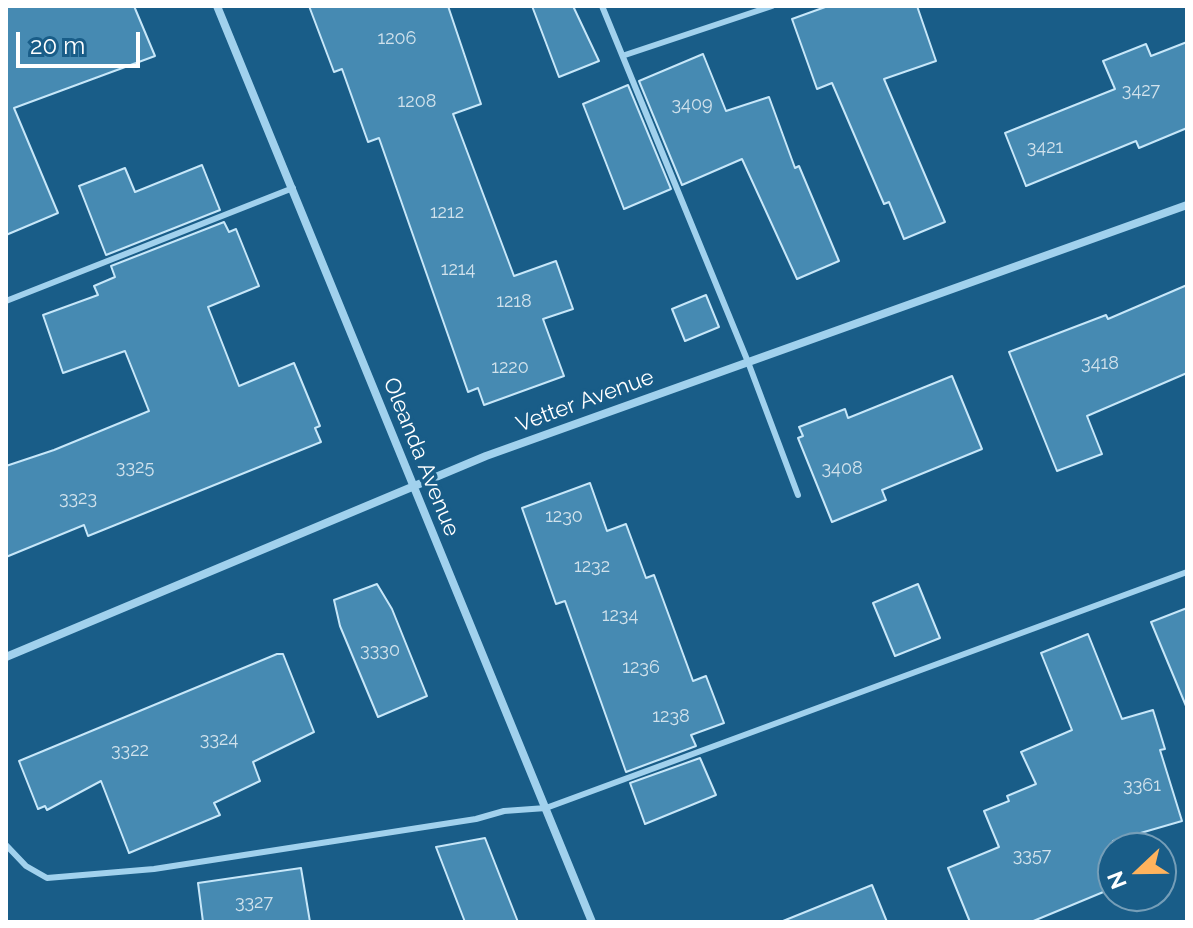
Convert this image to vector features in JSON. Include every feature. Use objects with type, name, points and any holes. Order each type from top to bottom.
[{"type":"street","name":"Oleanda Avenue","points":[[217,6],[592,922]]},
{"type":"street","name":"Vetter Avenue","points":[[6,657],[486,456],[1187,205]]},
{"type":"lane","points":[[602,6],[625,55],[798,495]]},
{"type":"lane","points":[[625,55],[772,6]]},
{"type":"lane","points":[[6,301],[293,188]]},
{"type":"lane","points":[[6,845],[26,866],[47,878],[154,869],[476,819],[504,811],[546,808],[1187,572]]},
{"type":"building","points":[[6,6],[134,6],[155,56],[14,108],[58,213],[6,235]]},
{"type":"building","points":[[309,6],[448,6],[481,104],[453,114],[514,276],[556,261],[573,309],[543,319],[564,376],[484,405],[478,388],[468,392],[379,138],[368,142],[342,69],[334,72]]},
{"type":"building","points":[[532,6],[573,6],[599,61],[559,77]]},
{"type":"building","points":[[828,6],[917,6],[936,61],[884,79],[945,222],[904,239],[889,202],[884,204],[832,83],[817,89],[792,19]]},
{"type":"building","points":[[1187,42],[1187,128],[1139,148],[1136,141],[1026,186],[1005,133],[1115,89],[1103,61],[1146,44],[1151,56]]},
{"type":"building","points":[[703,54],[726,111],[769,97],[795,168],[799,166],[839,261],[797,279],[742,159],[682,185],[639,81]]},
{"type":"building","points":[[628,85],[671,189],[624,209],[583,104]]},
{"type":"building","points":[[202,165],[220,210],[106,255],[79,186],[125,168],[135,192]]},
{"type":"building","points":[[224,222],[229,232],[236,229],[259,286],[208,307],[239,386],[294,363],[320,426],[315,428],[321,442],[88,536],[84,525],[6,557],[6,466],[149,411],[125,351],[63,373],[43,315],[98,295],[94,286],[115,277],[111,266]]},
{"type":"building","points":[[1187,285],[1187,373],[1087,416],[1102,454],[1057,471],[1009,352],[1106,315],[1108,319]]},
{"type":"building","points":[[706,295],[719,327],[685,341],[672,309]]},
{"type":"building","points":[[952,376],[982,449],[882,490],[886,500],[832,522],[798,438],[803,436],[799,427],[845,409],[848,418]]},
{"type":"building","points":[[590,483],[607,531],[626,524],[646,578],[654,575],[693,681],[706,676],[724,723],[691,735],[696,746],[626,772],[565,601],[556,604],[522,508]]},
{"type":"building","points":[[377,584],[392,609],[427,696],[378,717],[340,626],[334,600]]},
{"type":"building","points":[[918,584],[940,638],[895,656],[873,603]]},
{"type":"building","points":[[1187,608],[1187,706],[1186,706],[1151,622]]},
{"type":"building","points":[[1088,634],[1122,719],[1153,710],[1165,749],[1160,750],[1182,821],[1144,832],[1097,832],[1097,895],[1031,922],[970,922],[948,868],[999,847],[984,811],[1009,801],[1007,796],[1036,784],[1021,752],[1072,730],[1041,653]]},
{"type":"building","points":[[283,654],[314,732],[253,762],[260,781],[214,803],[220,815],[129,853],[101,781],[47,810],[45,806],[38,809],[19,761]]},
{"type":"building","points":[[700,758],[716,795],[645,824],[630,783]]},
{"type":"building","points":[[485,838],[518,922],[465,922],[436,847]]},
{"type":"building","points":[[301,868],[310,922],[203,922],[198,883]]},
{"type":"building","points":[[872,885],[887,922],[783,921]]}]
